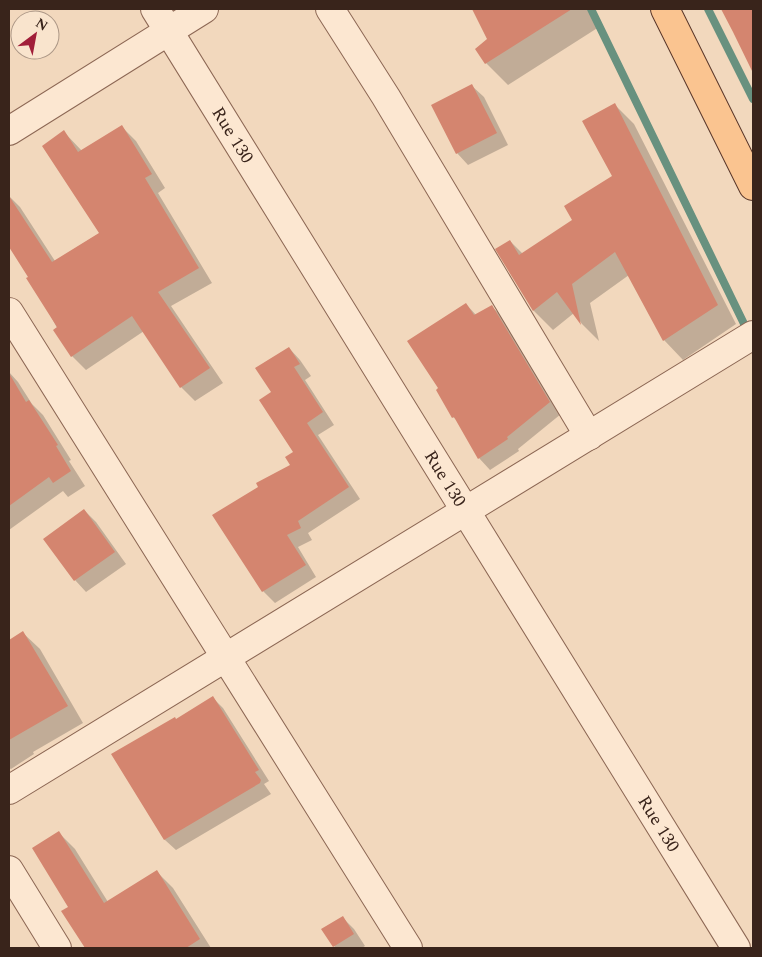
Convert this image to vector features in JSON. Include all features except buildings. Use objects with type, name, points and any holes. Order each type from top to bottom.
[{"type":"main road","points":[[665,9],[753,186]]},
{"type":"street","points":[[9,131],[162,20],[204,9]]},
{"type":"street","points":[[330,9],[386,97],[589,436]]},
{"type":"street","name":"Rue 130","points":[[162,20],[736,948]]},
{"type":"street","points":[[9,312],[408,948]]},
{"type":"street","points":[[9,790],[753,335]]},
{"type":"street","points":[[9,870],[57,948]]},
{"type":"waterway","points":[[591,9],[748,332]]},
{"type":"waterway","points":[[708,9],[753,99]]}]
